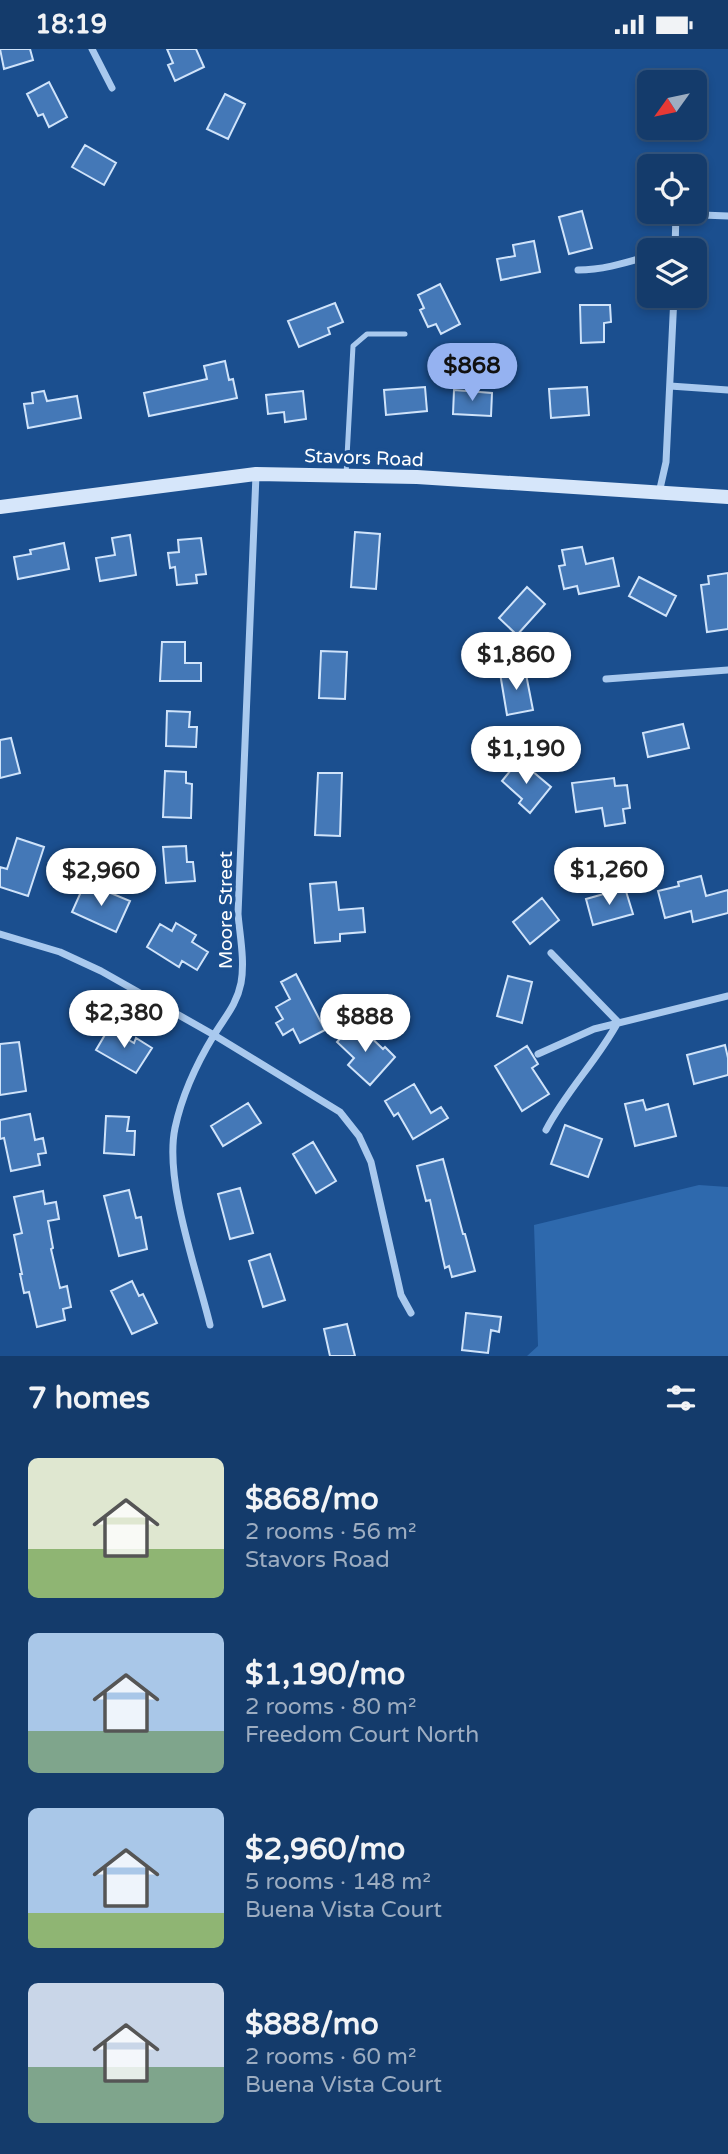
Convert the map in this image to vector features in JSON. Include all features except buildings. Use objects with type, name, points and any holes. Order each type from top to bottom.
[{"type":"street","points":[[92,49],[112,88]]},
{"type":"street","points":[[707,215],[728,216]]},
{"type":"street","points":[[578,270],[604,269],[637,259]]},
{"type":"street","points":[[659,493],[666,461],[673,308]]},
{"type":"street","points":[[670,386],[728,390]]},
{"type":"street","name":"Stavors Road","points":[[0,507],[256,474],[417,477],[728,498]]},
{"type":"street","name":"Moore Street","points":[[209,1325],[174,1180],[172,1147],[186,1089],[214,1035],[230,1013],[241,983],[242,962],[237,914],[256,474]]},
{"type":"street","points":[[606,679],[728,670]]},
{"type":"street","points":[[0,934],[60,952],[101,971],[214,1035],[340,1112],[359,1136],[371,1162],[401,1295],[411,1313]]},
{"type":"street","points":[[551,953],[618,1022]]},
{"type":"street","points":[[538,1054],[580,1034],[618,1022],[728,996]]},
{"type":"street","points":[[546,1130],[557,1109],[604,1048],[618,1022]]},
{"type":"lane","points":[[346,475],[353,346],[367,334],[405,334]]},
{"type":"shaded area","points":[[699,1185],[728,1187],[728,1356],[527,1356],[538,1346],[534,1225]]}]
